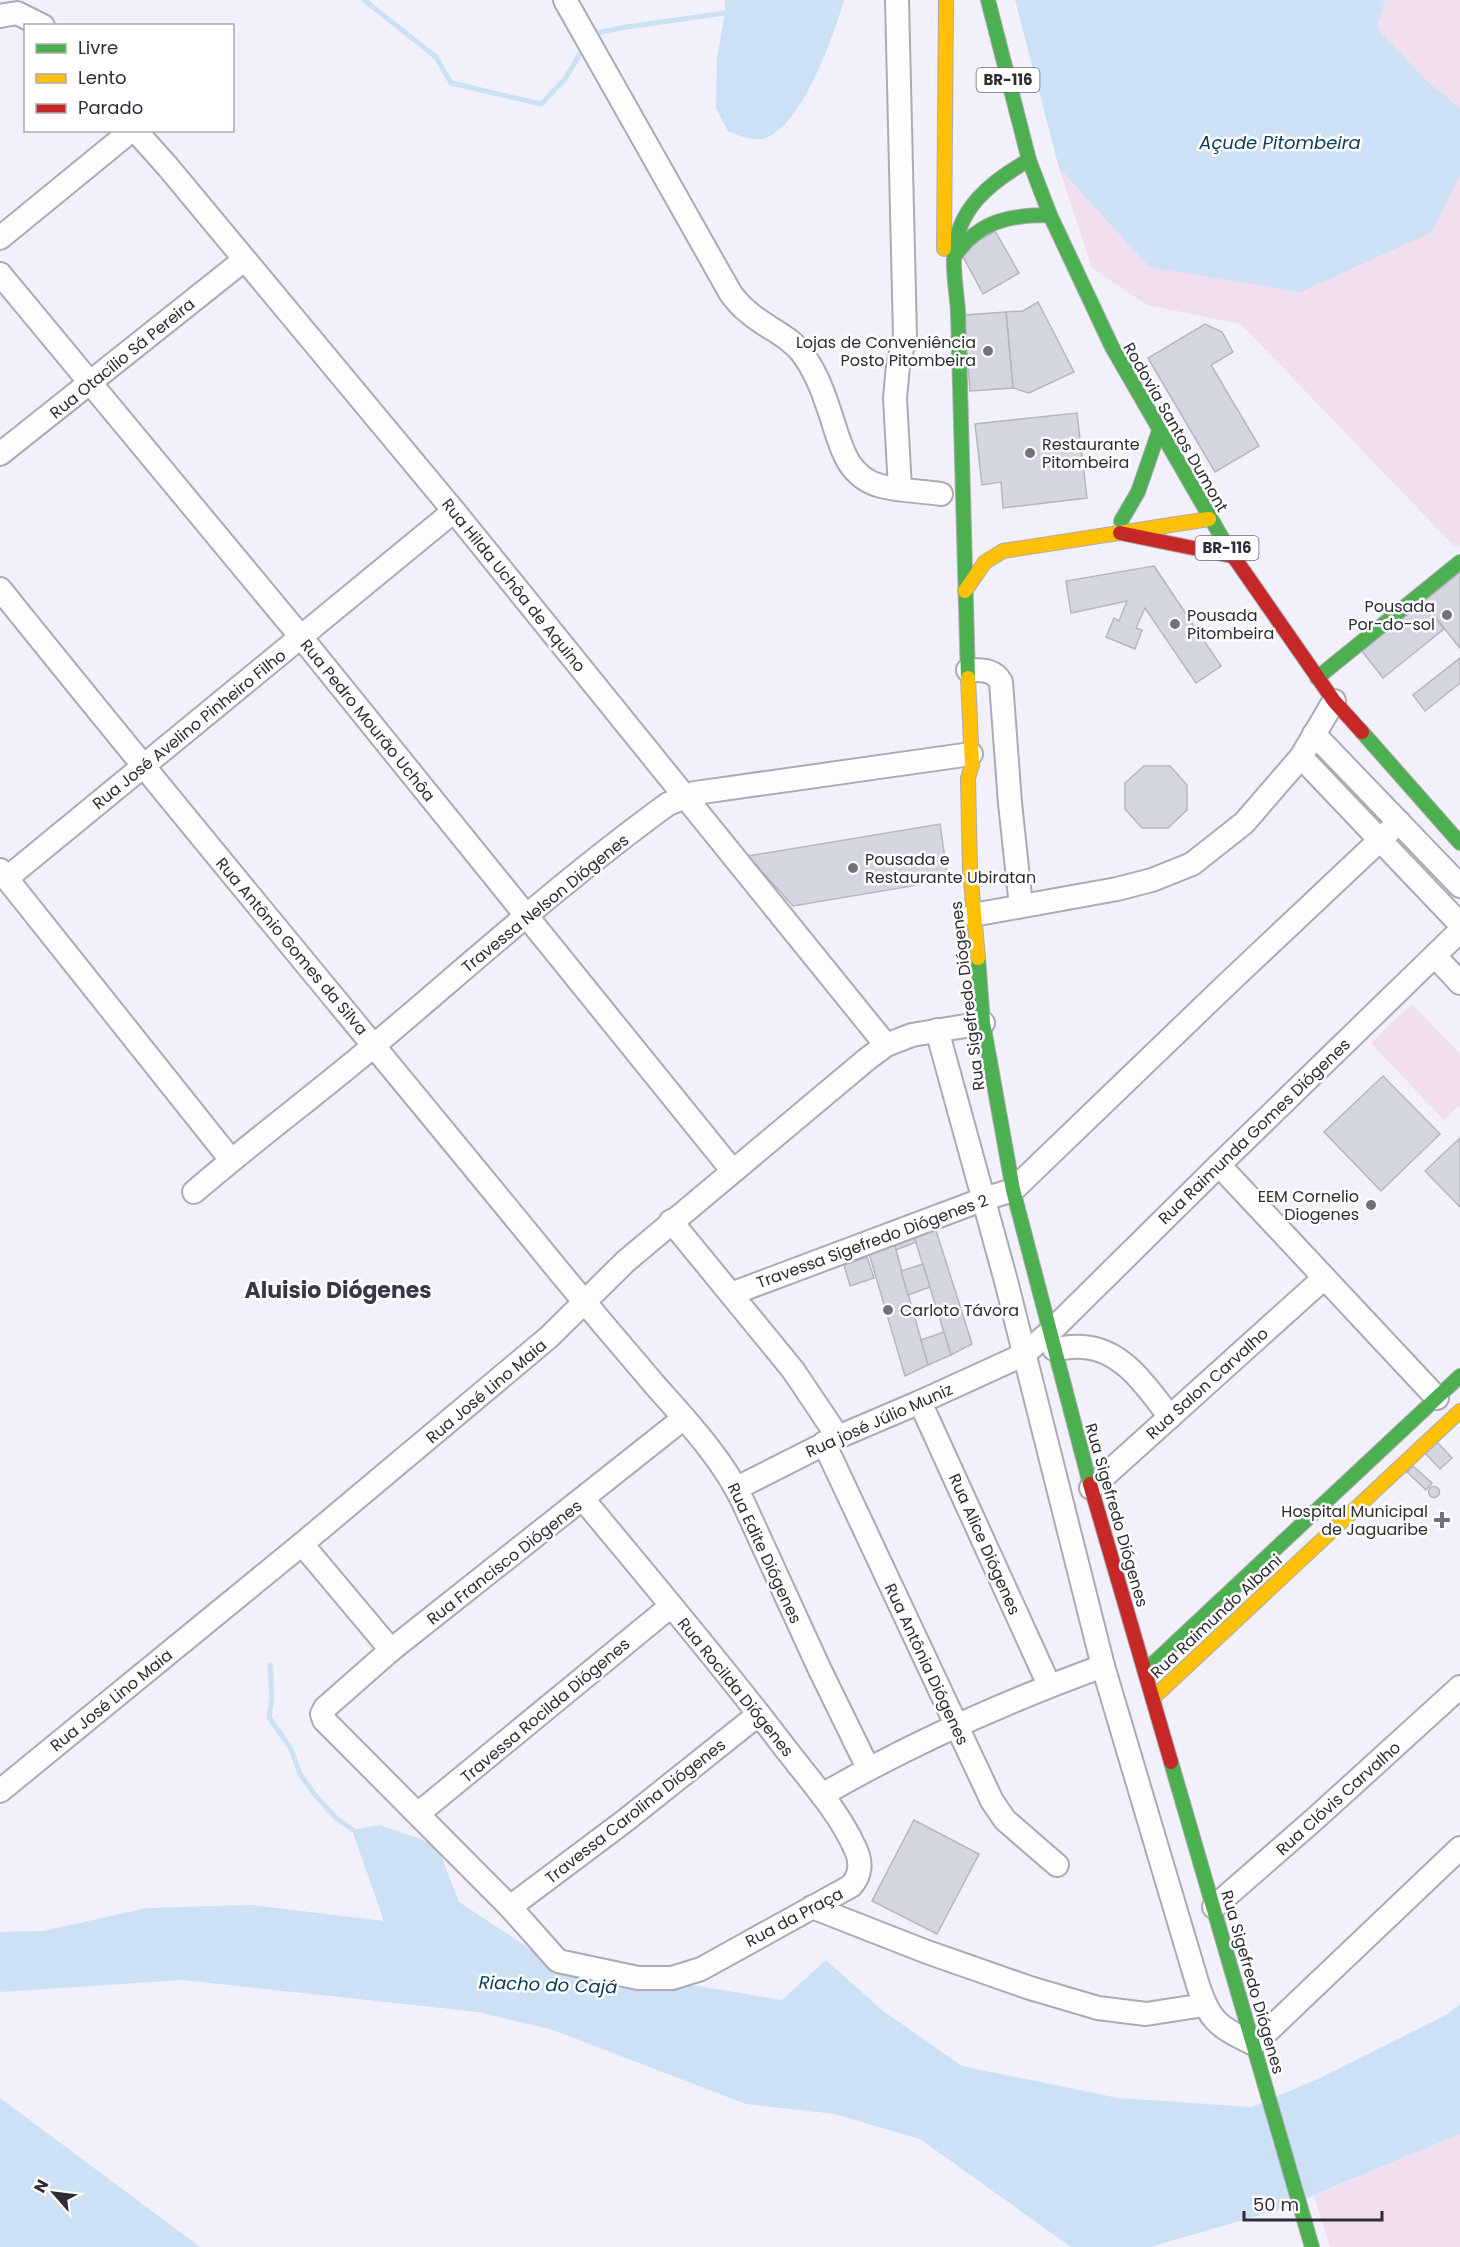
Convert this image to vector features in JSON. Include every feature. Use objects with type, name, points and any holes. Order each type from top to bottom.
[{"type":"main road","points":[[943,298],[946,0]]},
{"type":"main road","name":"Rodovia Santos Dumont","points":[[988,0],[1029,160],[1050,215],[1112,347],[1159,431],[1190,495],[1209,519],[1232,556],[1334,701],[1460,843]]},
{"type":"main road","points":[[965,754],[968,670],[965,591],[957,524],[958,312],[954,257],[957,234],[965,214],[977,196],[1002,175],[1029,160]]},
{"type":"main road","points":[[954,257],[968,237],[982,227],[1016,217],[1050,215]]},
{"type":"main road","points":[[1121,527],[1138,492],[1159,431]]},
{"type":"main road","points":[[965,591],[975,573],[986,560],[1003,551],[1121,527],[1144,514]]},
{"type":"main road","points":[[1034,532],[1209,519]]},
{"type":"main road","points":[[957,524],[980,531]]},
{"type":"main road","points":[[1121,527],[1232,556]]},
{"type":"main road","points":[[1317,678],[1460,562]]},
{"type":"main road","points":[[957,731],[965,754]]},
{"type":"main road","name":"Rua Sigefredo Diógenes","points":[[965,754],[971,770],[968,778],[973,915],[983,1023],[1013,1190],[1091,1488],[1312,2247]]},
{"type":"main road","name":"Rua Raimundo Albani","points":[[1145,1671],[1460,1376]]},
{"type":"main road","name":"Rua Raimundo Albani","points":[[1153,1698],[1460,1411]]},
{"type":"main road","points":[[1358,1472],[1374,1491]]},
{"type":"main road","points":[[1214,1607],[1228,1628]]},
{"type":"street","points":[[565,0],[731,294],[745,310],[784,336],[801,352],[814,370],[842,451],[852,469],[863,479],[882,487],[941,493]]},
{"type":"street","points":[[897,0],[905,336],[898,366],[895,398],[900,489]]},
{"type":"street","points":[[0,16],[17,13],[40,24]]},
{"type":"street","points":[[0,238],[132,132]]},
{"type":"street","name":"Rua Hilda Uchôa de Aquino","points":[[136,132],[168,167],[454,511],[886,1045]]},
{"type":"street","name":"Rua Otacílio Sá Pereira","points":[[0,454],[91,384],[244,260]]},
{"type":"street","name":"Rua Pedro Mourão Uchôa","points":[[0,274],[301,637],[732,1170]]},
{"type":"street","name":"Rua José Avelino Pinheiro Filho","points":[[3,874],[142,766],[454,511]]},
{"type":"street","name":"Rua Antônio Gomes da Silva","points":[[0,589],[142,766],[375,1046],[584,1303]]},
{"type":"street","points":[[968,670],[992,672],[998,675],[1001,682],[1021,906]]},
{"type":"street","points":[[973,915],[1117,889],[1152,880],[1192,864],[1244,823],[1301,757],[1334,701]]},
{"type":"street","points":[[1314,734],[1460,886]]},
{"type":"street","name":"Travessa Nelson Diógenes","points":[[194,1192],[375,1046],[526,916],[656,813],[684,797],[716,789],[965,754]]},
{"type":"street","points":[[1301,757],[1460,924]]},
{"type":"street","points":[[1013,1190],[1399,822]]},
{"type":"street","points":[[3,874],[231,1160]]},
{"type":"street","name":"Rua Raimunda Gomes Diógenes","points":[[1023,1355],[1052,1341],[1219,1165],[1460,931]]},
{"type":"street","points":[[1435,956],[1460,983]]},
{"type":"street","name":"Rua José Lino Maia","points":[[0,1791],[302,1544],[549,1337],[603,1281],[671,1221],[886,1045],[912,1035],[983,1023]]},
{"type":"street","points":[[937,1030],[984,1199],[1103,1666],[1204,2005],[1219,2024],[1254,2044],[1460,1848]]},
{"type":"street","points":[[1219,1165],[1437,1398]]},
{"type":"street","name":"Travessa Sigefredo Diógenes 2","points":[[731,1294],[1013,1190]]},
{"type":"street","name":"Rua Antônia Diógenes","points":[[671,1221],[793,1370],[831,1440],[983,1784],[1005,1820],[1057,1865]]},
{"type":"street","name":"Rua Salon Carvalho","points":[[1091,1488],[1324,1278]]},
{"type":"street","name":"Rua Edite Diógenes","points":[[584,1303],[684,1418],[737,1488],[820,1670],[868,1768]]},
{"type":"street","points":[[1052,1341],[1092,1348],[1125,1365],[1170,1417]]},
{"type":"street","name":"Rua josé Júlio Muniz","points":[[737,1488],[831,1440],[1023,1355]]},
{"type":"street","name":"Rua Alice Diógenes","points":[[921,1402],[1049,1685]]},
{"type":"street","name":"Rua Francisco Diógenes","points":[[325,1708],[391,1650],[684,1418]]},
{"type":"street","name":"Rua Rocilda Diógenes","points":[[583,1499],[759,1714],[822,1795],[855,1849],[860,1871],[851,1886]]},
{"type":"street","points":[[302,1544],[391,1650]]},
{"type":"street","name":"Travessa Rocilda Diógenes","points":[[419,1813],[671,1606]]},
{"type":"street","points":[[822,1795],[868,1768],[957,1727],[1049,1685],[1103,1666]]},
{"type":"street","name":"Rua Clóvis Carvalho","points":[[1214,1907],[1317,1818],[1460,1687]]},
{"type":"street","name":"Rua da Praça","points":[[325,1708],[322,1714],[324,1720],[419,1813],[510,1907],[558,1961],[638,1978],[682,1976],[701,1969],[737,1947],[851,1886]]},
{"type":"street","name":"Travessa Carolina Diógenes","points":[[510,1907],[626,1820],[759,1714]]},
{"type":"street","points":[[812,1906],[927,1953],[1098,2008],[1146,2014],[1204,2005]]},
{"type":"shaded area","points":[[1385,0],[1460,0],[1460,108],[1427,81],[1377,28]]},
{"type":"shaded area","points":[[1059,168],[1149,267],[1432,232],[1460,175],[1460,544],[1456,548],[1241,324],[1147,305],[1092,268]]},
{"type":"shaded area","points":[[1412,1004],[1460,1054],[1460,1105],[1444,1120],[1371,1043]]},
{"type":"shaded area","points":[[1460,2134],[1460,2247],[1330,2247],[1314,2196]]},
{"type":"water","points":[[725,0],[844,0],[825,55],[805,96],[781,128],[763,139],[748,138],[728,131],[716,108],[717,58]]},
{"type":"water","name":"Açude Pitombeira","points":[[1015,0],[1385,0],[1377,28],[1427,81],[1460,108],[1460,175],[1432,232],[1300,292],[1149,267],[1059,168]]},
{"type":"water","name":"Riacho do Cajá","points":[[380,1825],[437,1845],[459,1902],[548,1961],[782,2000],[826,1960],[883,2011],[962,2066],[1118,2098],[1252,2107],[1320,2078],[1446,2015],[1460,2004],[1460,2134],[1281,2209],[1150,2247],[1071,2247],[920,2139],[835,2114],[746,2104],[553,2030],[478,2012],[182,1980],[0,1992],[0,1932],[43,1931],[147,1908],[251,1905],[384,1921],[352,1830]]},
{"type":"water","points":[[0,2098],[200,2247],[0,2247]]},
{"type":"building","points":[[995,231],[1019,273],[983,294],[960,251]]},
{"type":"building","points":[[1038,302],[1074,372],[1029,393],[1013,388],[1006,312],[1023,311]]},
{"type":"building","name":"Lojas de Conveniência Posto Pitombeira","points":[[1006,312],[1013,388],[970,391],[964,315]]},
{"type":"building","points":[[1205,324],[1222,332],[1233,352],[1211,365],[1259,446],[1215,472],[1148,358]]},
{"type":"building","name":"Restaurante Pitombeira","points":[[1077,413],[1087,498],[1003,508],[1001,482],[982,485],[975,424]]},
{"type":"building","name":"Pousada Pitombeira","points":[[1154,566],[1221,666],[1196,683],[1145,608],[1136,628],[1142,630],[1135,649],[1106,637],[1114,618],[1119,621],[1127,601],[1071,613],[1066,581]]},
{"type":"building","name":"Pousada Por-do-sol","points":[[1460,572],[1460,648],[1423,602]]},
{"type":"building","points":[[1423,602],[1444,629],[1383,678],[1362,651]]},
{"type":"building","name":"Pousada Por-do-sol","points":[[1460,658],[1460,683],[1425,711],[1413,695]]},
{"type":"building","points":[[1144,766],[1170,766],[1187,785],[1187,810],[1168,828],[1142,828],[1125,809],[1125,783]]},
{"type":"building","name":"Pousada e Restaurante Ubiratan","points":[[940,824],[948,880],[793,906],[748,856]]},
{"type":"building","points":[[1383,1076],[1440,1134],[1381,1191],[1324,1132]]},
{"type":"building","points":[[1460,1138],[1460,1207],[1425,1171]]},
{"type":"building","points":[[933,1221],[972,1344],[951,1355],[912,1230]]},
{"type":"building","points":[[912,1230],[916,1242],[896,1250],[893,1239]]},
{"type":"building","points":[[893,1239],[928,1365],[905,1376],[868,1250]]},
{"type":"building","points":[[867,1257],[874,1278],[850,1286],[844,1265]]},
{"type":"building","points":[[923,1264],[930,1287],[908,1295],[901,1271]]},
{"type":"building","points":[[944,1332],[951,1355],[928,1365],[921,1340]]},
{"type":"building","points":[[1437,1442],[1452,1458],[1440,1469],[1425,1453]]},
{"type":"building","points":[[1413,1466],[1432,1483],[1426,1490],[1407,1472]]},
{"type":"building","points":[[1434,1487],[1438,1488],[1438,1496],[1434,1497],[1430,1496],[1429,1492],[1430,1488]]},
{"type":"building","points":[[914,1820],[979,1854],[937,1934],[872,1901]]},
{"type":"waterway","points":[[364,0],[436,57],[451,83],[541,104],[565,79],[584,47]]},
{"type":"waterway","points":[[592,34],[725,13],[731,10]]},
{"type":"waterway","points":[[270,1665],[272,1698],[269,1717],[291,1749],[300,1774],[315,1795],[337,1819],[356,1832]]},
{"type":"traffic: fast","points":[[988,0],[1029,160],[1050,215],[1112,347],[1229,550]]},
{"type":"traffic: fast","points":[[968,678],[958,312],[954,257],[956,240],[968,211],[978,199],[1001,178],[1029,160]]},
{"type":"traffic: fast","points":[[954,257],[973,235],[996,222],[1021,216],[1050,215]]},
{"type":"traffic: fast","points":[[1121,521],[1138,492],[1159,431]]},
{"type":"traffic: fast","points":[[1317,678],[1460,562]]},
{"type":"traffic: fast","points":[[1362,732],[1460,843]]},
{"type":"traffic: fast","points":[[978,958],[983,1023],[1013,1190],[1090,1484]]},
{"type":"traffic: fast","points":[[1145,1671],[1460,1376]]},
{"type":"traffic: fast","points":[[1171,1762],[1312,2247]]},
{"type":"traffic: slow","points":[[944,249],[946,0]]},
{"type":"traffic: slow","points":[[965,591],[985,562],[1003,551],[1209,519]]},
{"type":"traffic: slow","points":[[968,678],[972,765],[968,778],[970,870],[978,958]]},
{"type":"traffic: slow","points":[[1153,1698],[1460,1411]]},
{"type":"traffic: jam","points":[[1120,533],[1232,556]]},
{"type":"traffic: jam","points":[[1229,550],[1334,701],[1362,732]]},
{"type":"traffic: jam","points":[[1090,1484],[1171,1762]]},
{"type":"place","name":"Lojas de Conveniência Posto Pitombeira","points":[[988,351]]},
{"type":"place","name":"Restaurante Pitombeira","points":[[1030,453]]},
{"type":"place","name":"Pousada Por-do-sol","points":[[1447,615]]},
{"type":"place","name":"Pousada Pitombeira","points":[[1175,624]]},
{"type":"place","name":"Pousada e Restaurante Ubiratan","points":[[853,868]]},
{"type":"place","name":"EEM Cornelio Diogenes","points":[[1371,1205]]},
{"type":"place","name":"Carloto Távora","points":[[888,1310]]},
{"type":"place","name":"Hospital Municipal de Jaguaribe","points":[[1442,1520]]},
{"type":"district","name":"Aluisio Diógenes","points":[[338,1290]]}]
